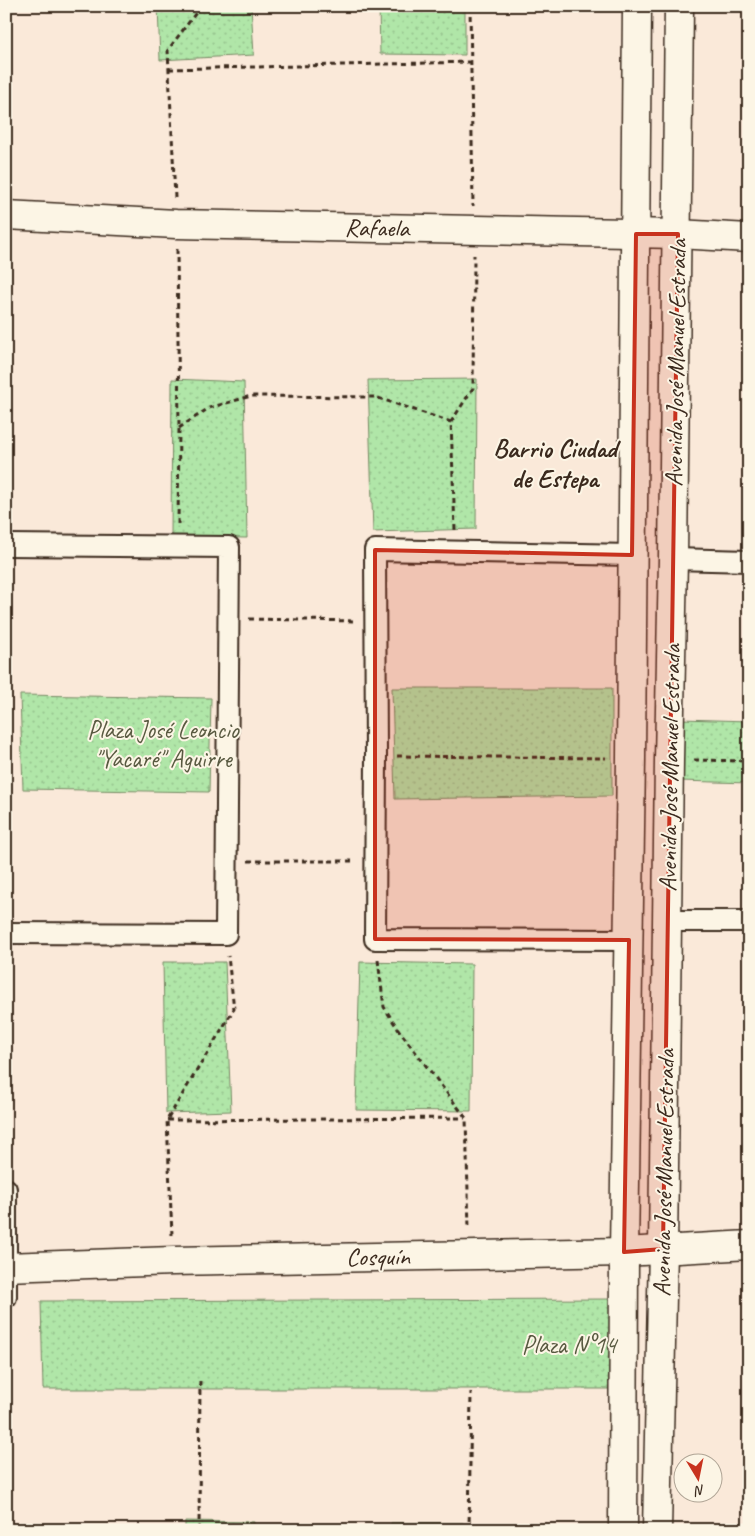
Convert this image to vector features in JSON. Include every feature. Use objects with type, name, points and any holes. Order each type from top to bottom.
[{"type":"main road","name":"Avenida José Manuel Estrada","points":[[623,1530],[624,1252],[631,758],[637,6]]},
{"type":"main road","name":"Avenida José Manuel Estrada","points":[[657,1530],[678,234],[679,6]]},
{"type":"main road","name":"Rafaela","points":[[6,215],[176,224],[678,234],[749,238]]},
{"type":"main road","name":"Cosquín","points":[[6,1267],[173,1261],[624,1252],[749,1245]]},
{"type":"street","points":[[6,545],[229,547],[226,934],[6,933]]},
{"type":"street","points":[[629,940],[375,939],[375,550],[456,550],[632,555]]},
{"type":"street","points":[[673,559],[749,561]]},
{"type":"street","points":[[668,921],[749,921]]},
{"type":"street","points":[[6,1189],[6,1297]]},
{"type":"path","points":[[178,546],[179,428],[176,224],[168,50],[202,6]]},
{"type":"path","points":[[456,550],[451,422],[472,388],[474,230],[470,6]]},
{"type":"path","points":[[168,69],[471,62]]},
{"type":"path","points":[[179,428],[209,408],[251,396],[374,397],[451,422]]},
{"type":"path","points":[[229,619],[376,621]]},
{"type":"path","points":[[376,756],[631,758]]},
{"type":"path","points":[[669,760],[749,761]]},
{"type":"path","points":[[227,862],[375,861]]},
{"type":"path","points":[[173,1261],[167,1120],[234,1009],[226,934]]},
{"type":"path","points":[[375,939],[384,1007],[398,1029],[466,1118],[470,1255]]},
{"type":"path","points":[[167,1120],[466,1118]]},
{"type":"path","points":[[199,1530],[200,1377]]},
{"type":"path","points":[[469,1530],[471,1392]]},
{"type":"highlighted area","points":[[636,234],[678,234],[663,1249],[624,1252],[629,940],[375,939],[375,550],[632,555]]},
{"type":"green space","points":[[158,6],[251,6],[254,55],[160,60]]},
{"type":"green space","points":[[379,6],[465,6],[465,55],[380,54]]},
{"type":"green space","points":[[172,379],[244,382],[247,538],[171,537]]},
{"type":"green space","points":[[477,379],[476,529],[373,532],[368,380]]},
{"type":"green space","points":[[392,688],[612,688],[612,796],[395,799]]},
{"type":"green space","name":"Plaza José Leoncio \"Yacaré\" Aguirre","points":[[20,695],[211,698],[209,792],[23,789]]},
{"type":"green space","points":[[681,719],[749,721],[749,783],[680,781]]},
{"type":"green space","points":[[163,962],[225,962],[231,1111],[166,1113]]},
{"type":"green space","points":[[360,962],[472,964],[471,1111],[356,1110]]},
{"type":"green space","name":"Plaza N°14","points":[[614,1299],[613,1389],[43,1389],[41,1301]]},
{"type":"green space","points":[[185,1521],[254,1522],[254,1530],[185,1530]]},
{"type":"green space","points":[[391,1523],[463,1523],[464,1530],[391,1530]]},
{"type":"district","name":"Barrio Ciudad de Estepa","points":[[555,462]]}]
